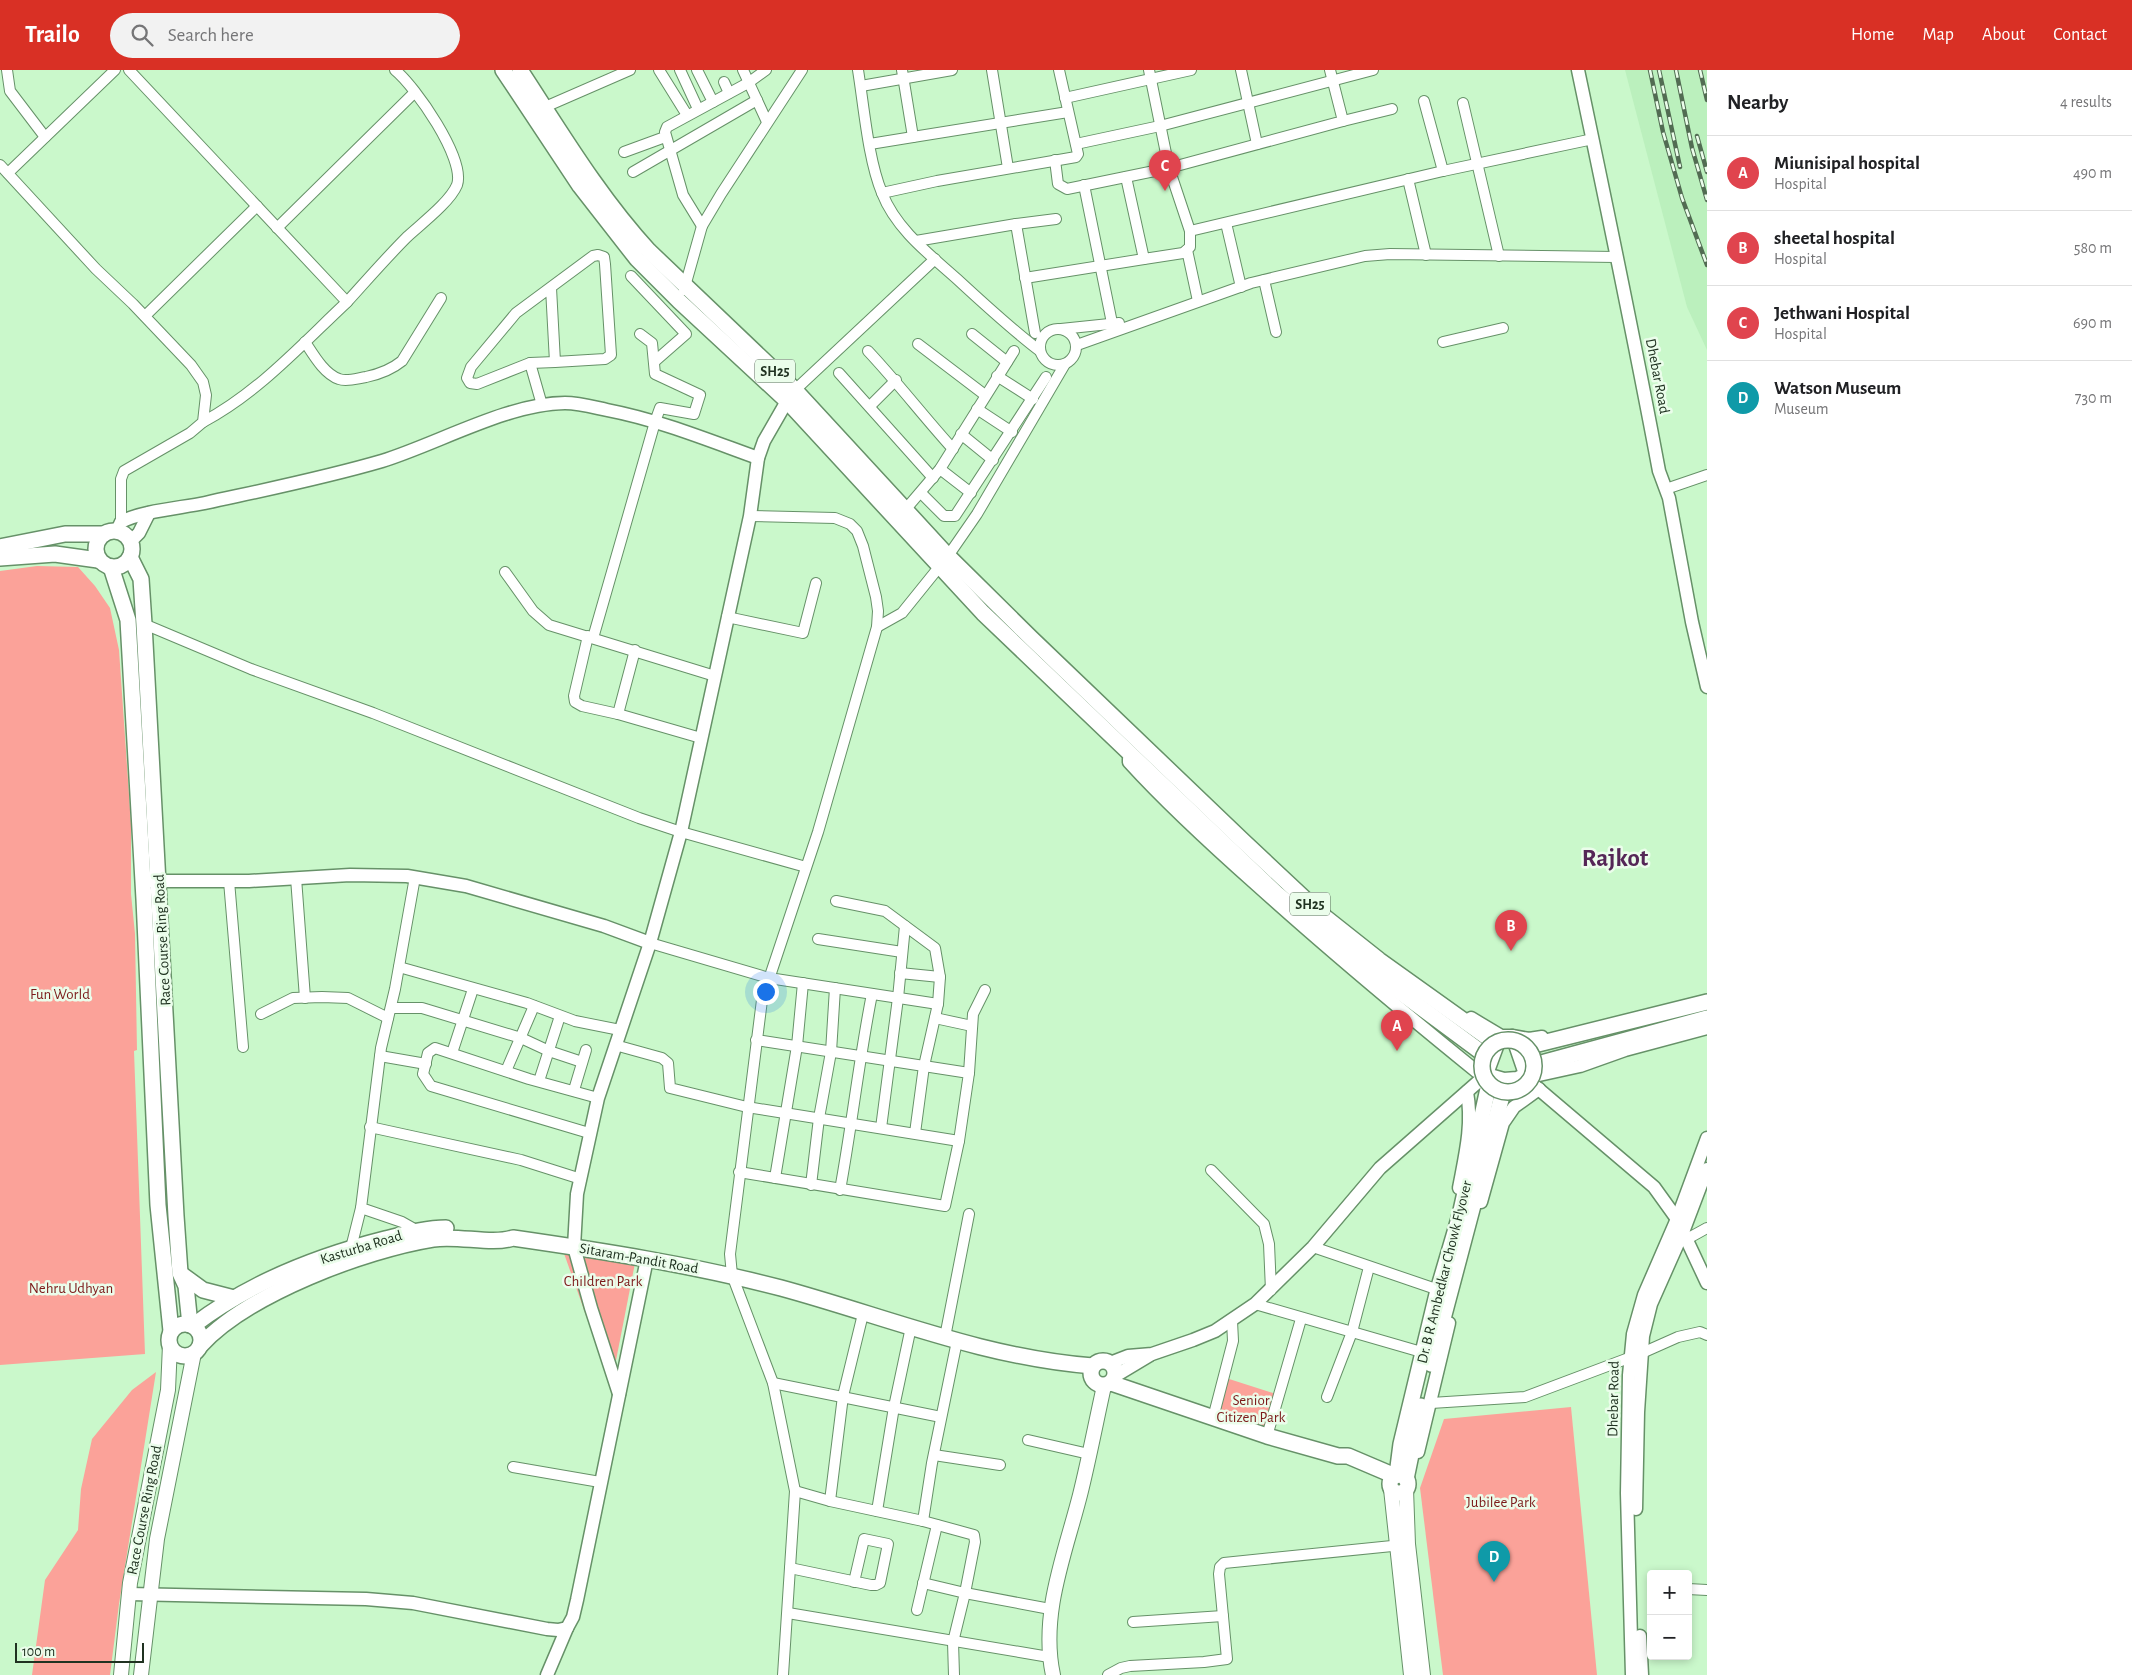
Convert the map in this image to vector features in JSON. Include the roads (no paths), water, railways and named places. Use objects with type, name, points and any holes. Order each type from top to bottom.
[{"type":"main road","name":"SH25","points":[[503,70],[580,186],[617,235],[679,301],[791,396],[905,510],[944,561]]},
{"type":"main road","name":"SH25","points":[[520,70],[633,234],[686,286],[791,396],[944,561],[1313,925],[1411,1001],[1484,1054]]},
{"type":"main road","points":[[105,563],[95,548],[96,543],[114,529]]},
{"type":"main road","points":[[0,547],[65,534],[114,529],[123,533],[130,542],[130,557],[122,565],[55,554],[0,558]]},
{"type":"main road","name":"Race Course Ring Road","points":[[130,557],[140,579],[144,624],[180,1273],[186,1286],[192,1325]]},
{"type":"main road","name":"Race Course Ring Road","points":[[105,563],[128,620],[158,1195],[171,1338],[168,1390],[129,1594],[122,1675]]},
{"type":"main road","name":"SH25","points":[[1136,750],[1321,914],[1379,960],[1503,1038]]},
{"type":"main road","points":[[1526,1047],[1707,1002]]},
{"type":"main road","points":[[1530,1070],[1707,1018]]},
{"type":"main road","points":[[1484,1054],[1503,1038],[1526,1047],[1531,1053],[1530,1070],[1534,1074],[1524,1087],[1518,1091],[1503,1092],[1488,1079]]},
{"type":"main road","name":"Dr. B R Ambedkar Chowk Flyover","points":[[1398,1482],[1404,1461],[1438,1290],[1460,1215],[1488,1079],[1482,1070],[1484,1054]]},
{"type":"main road","name":"Dr. B R Ambedkar Chowk Flyover","points":[[1407,1444],[1433,1357],[1503,1092]]},
{"type":"main road","name":"Kasturba Road","points":[[192,1325],[234,1298],[280,1275],[418,1231],[438,1228],[473,1229],[504,1233],[513,1238]]},
{"type":"main road","name":"Sitaram-Pandit Road","points":[[197,1349],[241,1312],[313,1276],[353,1253],[452,1237],[503,1241],[513,1238],[647,1259],[732,1276],[783,1289],[951,1339],[1104,1375],[1212,1418],[1338,1456],[1348,1456],[1398,1482]]},
{"type":"main road","points":[[180,1273],[203,1290],[234,1298]]},
{"type":"main road","points":[[178,1325],[192,1325],[200,1333],[197,1349],[185,1356],[179,1354],[171,1338],[178,1325]]},
{"type":"main road","name":"Race Course Ring Road","points":[[140,1675],[164,1501],[197,1349]]},
{"type":"main road","points":[[1053,1675],[1049,1658],[1050,1609],[1089,1454],[1104,1375]]},
{"type":"main road","points":[[1398,1482],[1410,1675]]},
{"type":"main road","points":[[1402,1545],[1423,1675]]},
{"type":"street","points":[[7,70],[10,91],[45,137]]},
{"type":"street","points":[[115,70],[45,137],[4,169],[96,269],[145,316],[191,365],[203,382],[206,395],[203,422]]},
{"type":"street","points":[[128,70],[347,302]]},
{"type":"street","points":[[545,108],[630,70]]},
{"type":"street","points":[[659,70],[686,115]]},
{"type":"street","points":[[680,70],[698,109]]},
{"type":"street","points":[[697,70],[713,102]]},
{"type":"street","points":[[742,70],[768,122]]},
{"type":"street","points":[[702,226],[683,195],[665,137],[667,127],[748,83],[766,70]]},
{"type":"street","points":[[679,301],[686,286],[702,226],[802,70]]},
{"type":"street","points":[[858,70],[875,172],[882,193],[892,213],[916,241],[1012,330],[1040,351],[1049,363],[1056,365],[1065,364]]},
{"type":"street","points":[[861,86],[903,75],[952,70]]},
{"type":"street","points":[[992,70],[1008,168]]},
{"type":"street","points":[[882,193],[937,181],[1076,157],[1078,154],[1059,70]]},
{"type":"street","points":[[1065,98],[1150,74],[1191,70]]},
{"type":"street","points":[[1241,70],[1257,144]]},
{"type":"street","points":[[1076,144],[1160,126],[1248,103],[1331,75],[1373,70]]},
{"type":"street","name":"Dhebar Road","points":[[1578,70],[1660,471],[1666,489],[1692,622],[1707,687]]},
{"type":"street","points":[[114,529],[124,472],[190,433],[203,422],[228,409],[254,390],[347,302],[406,239],[450,196],[456,187],[458,170],[446,135],[397,71]]},
{"type":"street","points":[[1150,74],[1169,168],[1190,231],[1190,247],[1187,250],[1198,301]]},
{"type":"street","points":[[903,75],[913,137]]},
{"type":"street","points":[[1331,75],[1343,121]]},
{"type":"street","points":[[724,82],[729,93]]},
{"type":"street","points":[[277,228],[414,93]]},
{"type":"street","points":[[633,172],[757,100]]},
{"type":"street","points":[[1424,101],[1443,171]]},
{"type":"street","points":[[1463,104],[1499,256]]},
{"type":"street","points":[[1055,160],[1058,184],[1061,188],[1067,189],[1169,168],[1343,121],[1392,110]]},
{"type":"street","points":[[870,144],[1068,112]]},
{"type":"street","points":[[624,152],[665,137]]},
{"type":"street","points":[[1190,231],[1408,179],[1593,138]]},
{"type":"street","points":[[1126,177],[1144,259]]},
{"type":"street","points":[[1408,179],[1426,254]]},
{"type":"street","points":[[1084,185],[1102,265],[1112,323]]},
{"type":"street","points":[[145,316],[257,206]]},
{"type":"street","points":[[916,241],[1056,219]]},
{"type":"street","points":[[1226,223],[1241,287]]},
{"type":"street","points":[[1016,224],[1025,278],[1039,334],[1040,351]]},
{"type":"street","points":[[1025,278],[1144,259],[1187,250]]},
{"type":"street","points":[[1077,345],[1241,287],[1365,256],[1426,254],[1616,257]]},
{"type":"street","points":[[593,256],[604,257],[611,355],[605,359],[555,362],[530,362],[476,384],[470,383],[468,378],[471,366],[516,313],[593,256]]},
{"type":"street","points":[[619,1394],[591,1308],[574,1247],[575,1210],[598,1098],[650,943],[681,832],[750,516],[758,458],[764,441],[791,396],[935,259]]},
{"type":"street","points":[[631,276],[686,334],[654,362]]},
{"type":"street","points":[[1264,280],[1276,332]]},
{"type":"street","points":[[551,288],[555,362]]},
{"type":"street","points":[[305,342],[330,374],[340,380],[353,380],[378,374],[394,368],[402,361],[441,298]]},
{"type":"street","points":[[1012,330],[1039,334],[1054,329],[1142,321]]},
{"type":"street","points":[[1443,342],[1503,328]]},
{"type":"street","points":[[877,627],[902,613],[944,561],[977,514],[1065,364],[1074,356],[1077,345],[1073,336],[1061,329]]},
{"type":"street","points":[[640,334],[652,343],[655,374],[700,395],[694,414],[660,408],[590,637],[574,696],[575,702],[582,706],[618,714],[701,738]]},
{"type":"street","points":[[972,334],[1007,362]]},
{"type":"street","points":[[918,344],[985,396]]},
{"type":"street","points":[[905,510],[940,469],[1014,350]]},
{"type":"street","points":[[868,351],[896,380],[926,420],[953,449]]},
{"type":"street","points":[[530,362],[542,405]]},
{"type":"street","points":[[839,374],[870,406],[933,478]]},
{"type":"street","points":[[997,376],[1033,399]]},
{"type":"street","points":[[920,493],[944,516],[955,516],[1012,432],[1046,377]]},
{"type":"street","points":[[870,406],[896,380]]},
{"type":"street","points":[[114,529],[132,516],[242,495],[383,460],[494,419],[542,405],[566,403],[595,407],[655,422],[758,458]]},
{"type":"street","points":[[977,409],[1012,432]]},
{"type":"street","points":[[961,434],[993,460]]},
{"type":"street","points":[[940,469],[971,493]]},
{"type":"street","points":[[1666,489],[1707,475]]},
{"type":"street","points":[[130,542],[139,533],[150,514]]},
{"type":"street","points":[[750,516],[834,518],[850,524],[856,531],[866,554],[877,604],[877,627],[806,867],[762,1000],[738,1172],[730,1254],[732,1276],[773,1384],[795,1491],[783,1675]]},
{"type":"street","points":[[505,572],[541,619],[549,624],[715,676]]},
{"type":"street","points":[[727,617],[804,633],[816,583]]},
{"type":"street","points":[[144,624],[251,669],[373,713],[578,796],[681,832],[806,867]]},
{"type":"street","points":[[618,714],[635,650]]},
{"type":"street","points":[[1136,750],[1129,762],[1224,856],[1331,952],[1488,1079]]},
{"type":"street","points":[[143,881],[229,881],[350,875],[415,877],[466,886],[604,926],[650,943],[769,978],[938,1004]]},
{"type":"street","points":[[353,1253],[361,1208],[380,1056],[399,967],[415,877]]},
{"type":"street","points":[[296,878],[305,998]]},
{"type":"street","points":[[229,881],[243,1047]]},
{"type":"street","points":[[836,901],[885,911],[935,948],[940,977],[938,1004],[924,1066],[915,1133]]},
{"type":"street","points":[[881,1128],[891,1061],[905,926]]},
{"type":"street","points":[[818,939],[902,952]]},
{"type":"street","points":[[399,967],[534,1006],[575,1021],[620,1030]]},
{"type":"street","points":[[900,973],[940,977]]},
{"type":"street","points":[[775,1178],[787,1113],[802,983]]},
{"type":"street","points":[[811,1185],[819,1118],[831,1052],[835,988]]},
{"type":"street","points":[[452,1052],[473,989]]},
{"type":"street","points":[[738,1172],[946,1206],[959,1141],[969,1073],[973,1014],[985,990]]},
{"type":"street","points":[[840,1190],[852,1124],[860,1056],[872,994]]},
{"type":"street","points":[[1503,1038],[1535,1038],[1707,996]]},
{"type":"street","points":[[261,1014],[292,998],[348,998],[389,1013],[422,1008],[521,1038],[549,1051],[582,1062]]},
{"type":"street","points":[[506,1071],[534,1006]]},
{"type":"street","points":[[539,1081],[560,1016]]},
{"type":"street","points":[[935,1018],[972,1026]]},
{"type":"street","points":[[1530,1070],[1539,1075],[1580,1066],[1624,1050],[1707,1028]]},
{"type":"street","points":[[1488,1079],[1503,1038]]},
{"type":"street","points":[[1503,1038],[1530,1070],[1539,1089],[1654,1187],[1677,1219],[1707,1283]]},
{"type":"street","points":[[756,1040],[969,1073]]},
{"type":"street","points":[[615,1045],[662,1058],[668,1063],[670,1088],[747,1107],[959,1141]]},
{"type":"street","points":[[590,1133],[431,1086],[423,1074],[428,1053],[435,1048],[598,1098]]},
{"type":"street","points":[[574,1090],[586,1050]]},
{"type":"street","points":[[380,1056],[426,1064]]},
{"type":"street","points":[[1104,1375],[1128,1356],[1152,1354],[1193,1340],[1232,1321],[1271,1290],[1313,1247],[1380,1168],[1467,1092],[1488,1079],[1517,1078],[1530,1070]]},
{"type":"street","points":[[1467,1092],[1470,1115],[1467,1145],[1455,1205],[1433,1288],[1395,1450],[1404,1461],[1418,1455],[1450,1319],[1503,1123],[1514,1107],[1539,1089]]},
{"type":"street","points":[[370,1127],[521,1160],[581,1179]]},
{"type":"street","name":"Dhebar Road","points":[[1642,1675],[1636,1494],[1638,1412],[1636,1355],[1633,1334],[1644,1295],[1677,1219],[1707,1138]]},
{"type":"street","name":"Dhebar Road","points":[[1632,1675],[1627,1493],[1636,1355],[1651,1304],[1685,1235],[1707,1169]]},
{"type":"street","points":[[1212,1170],[1264,1224],[1269,1244],[1271,1290]]},
{"type":"street","points":[[361,1208],[402,1222],[418,1231]]},
{"type":"street","points":[[922,1521],[942,1417],[969,1214]]},
{"type":"street","points":[[1685,1235],[1707,1228]]},
{"type":"street","points":[[1313,1247],[1433,1288]]},
{"type":"street","points":[[547,1675],[566,1628],[573,1617],[647,1259]]},
{"type":"street","points":[[1327,1397],[1352,1332],[1369,1267]]},
{"type":"street","points":[[1255,1304],[1301,1319],[1418,1351]]},
{"type":"street","points":[[830,1501],[843,1396],[862,1314]]},
{"type":"street","points":[[1267,1436],[1301,1319]]},
{"type":"street","points":[[1212,1418],[1233,1340],[1232,1321]]},
{"type":"street","points":[[877,1511],[894,1407],[911,1327]]},
{"type":"street","points":[[1431,1403],[1525,1397],[1636,1355],[1678,1336],[1700,1332],[1707,1335]]},
{"type":"street","points":[[773,1384],[843,1396],[942,1417]]},
{"type":"street","points":[[1028,1440],[1089,1454]]},
{"type":"street","points":[[934,1456],[1000,1465]]},
{"type":"street","points":[[513,1467],[600,1482]]},
{"type":"street","points":[[795,1491],[974,1535],[975,1542],[965,1593],[953,1642],[954,1675]]},
{"type":"street","points":[[918,1610],[937,1525]]},
{"type":"street","points":[[790,1568],[871,1586],[876,1586],[880,1583],[888,1544],[864,1539],[854,1582]]},
{"type":"street","points":[[1108,1675],[1121,1668],[1130,1666],[1227,1659],[1219,1574],[1220,1567],[1224,1563],[1402,1545]]},
{"type":"street","points":[[923,1583],[1050,1609]]},
{"type":"street","points":[[1692,1589],[1707,1590]]},
{"type":"street","points":[[129,1594],[366,1599],[413,1603],[547,1629],[558,1630],[566,1628]]},
{"type":"street","points":[[788,1613],[1049,1658]]},
{"type":"street","points":[[1133,1622],[1223,1616]]},
{"type":"railway","points":[[1650,70],[1663,132],[1682,198],[1707,265]]},
{"type":"railway","points":[[1659,70],[1680,167]]},
{"type":"railway","points":[[1676,70],[1692,148],[1707,200]]},
{"type":"railway","points":[[1700,70],[1707,100]]},
{"type":"railway","points":[[1697,136],[1707,172]]},
{"type":"place","name":"Jethwani Hospital","points":[[1165,191]]},
{"type":"place","name":"sheetal hospital","points":[[1511,951]]},
{"type":"place","name":"Miunisipal hospital","points":[[1397,1051]]},
{"type":"place","name":"Watson Museum","points":[[1494,1582]]},
{"type":"district","name":"Rajkot","points":[[1615,857]]},
{"type":"park label","name":"Fun World","points":[[60,994]]},
{"type":"park label","name":"Children Park","points":[[603,1281]]},
{"type":"park label","name":"Nehru Udhyan","points":[[71,1288]]},
{"type":"park label","name":"Senior Citizen Park","points":[[1251,1408]]},
{"type":"park label","name":"Jubilee Park","points":[[1501,1502]]}]
